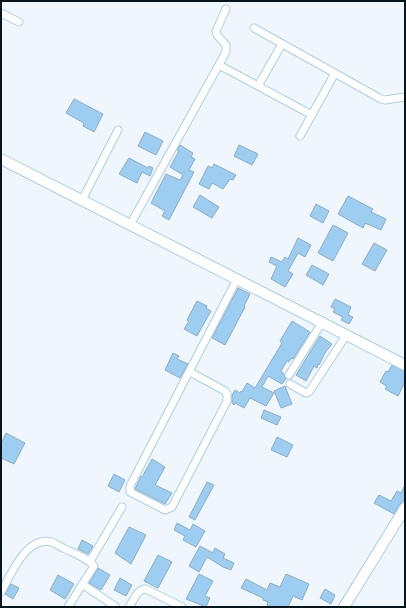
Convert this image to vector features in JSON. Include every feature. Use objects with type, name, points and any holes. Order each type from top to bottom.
[{"type":"street","points":[[130,225],[226,52],[227,47],[216,34],[216,30],[226,9]]},
{"type":"street","points":[[1,13],[19,22]]},
{"type":"street","points":[[254,28],[381,99],[405,97]]},
{"type":"street","points":[[258,86],[282,44]]},
{"type":"street","points":[[219,65],[312,115]]},
{"type":"street","points":[[300,136],[335,73]]},
{"type":"street","points":[[82,200],[118,130]]},
{"type":"street","points":[[1,159],[405,364]]},
{"type":"street","points":[[190,372],[225,391],[227,394],[227,401],[172,507],[165,510],[130,492],[129,490],[237,279]]},
{"type":"street","points":[[289,376],[323,322]]},
{"type":"street","points":[[290,384],[306,393],[310,392],[347,334]]},
{"type":"street","points":[[89,560],[92,558],[122,507]]},
{"type":"street","points":[[344,607],[405,508]]},
{"type":"street","points":[[1,592],[22,556],[33,544],[52,542],[89,560],[94,566],[68,607]]},
{"type":"street","points":[[82,584],[116,607]]},
{"type":"street","points":[[129,607],[140,590],[143,589],[182,607]]},
{"type":"building","points":[[74,99],[103,114],[94,132],[83,126],[84,123],[66,113]]},
{"type":"building","points":[[145,132],[163,141],[156,155],[138,146]]},
{"type":"building","points":[[180,145],[193,153],[191,157],[195,159],[189,170],[194,172],[169,220],[162,216],[165,211],[151,203],[166,174],[180,180],[183,175],[170,167],[179,151],[177,150]]},
{"type":"building","points":[[239,145],[258,154],[252,165],[234,156]]},
{"type":"building","points":[[129,158],[148,168],[149,166],[153,168],[150,176],[142,172],[137,183],[119,174]]},
{"type":"building","points":[[214,164],[236,175],[233,180],[230,179],[223,189],[212,183],[209,189],[199,184],[208,166],[212,168]]},
{"type":"building","points":[[200,195],[219,207],[212,218],[193,207]]},
{"type":"building","points":[[348,196],[373,209],[371,212],[386,219],[381,230],[365,223],[363,228],[338,214]]},
{"type":"building","points":[[316,204],[329,211],[323,223],[310,216]]},
{"type":"building","points":[[333,225],[348,233],[333,261],[318,253]]},
{"type":"building","points":[[298,238],[311,245],[305,257],[298,253],[288,271],[293,274],[285,287],[271,279],[277,266],[269,262],[271,257],[282,262],[285,257],[288,259]]},
{"type":"building","points":[[374,243],[387,250],[375,271],[362,264]]},
{"type":"building","points":[[312,265],[329,274],[323,285],[306,275]]},
{"type":"building","points":[[238,288],[250,294],[244,306],[245,307],[225,345],[212,338]]},
{"type":"building","points":[[335,299],[351,307],[348,315],[353,317],[349,324],[341,320],[343,317],[333,312],[335,309],[331,307]]},
{"type":"building","points":[[197,301],[207,306],[206,308],[211,311],[197,336],[184,329]]},
{"type":"building","points":[[292,321],[310,332],[293,359],[291,358],[289,362],[287,361],[281,371],[286,379],[282,384],[268,376],[262,387],[274,393],[266,406],[250,398],[244,408],[235,403],[234,405],[232,403],[232,395],[235,390],[240,393],[241,391],[242,392],[247,383],[255,388],[282,343],[280,341]]},
{"type":"building","points":[[320,336],[332,344],[325,353],[319,365],[318,364],[317,368],[314,366],[306,381],[296,375]]},
{"type":"building","points":[[173,353],[179,356],[177,359],[188,364],[180,378],[165,370]]},
{"type":"building","points":[[392,365],[405,371],[405,382],[398,396],[385,389],[387,386],[380,382],[386,371],[388,372]]},
{"type":"building","points":[[285,386],[292,404],[281,408],[274,391]]},
{"type":"building","points":[[264,410],[281,417],[277,425],[261,418]]},
{"type":"building","points":[[6,433],[25,443],[14,464],[1,458],[1,444]]},
{"type":"building","points":[[277,437],[293,445],[287,457],[271,450]]},
{"type":"building","points":[[152,459],[165,467],[155,485],[172,493],[165,504],[135,489]]},
{"type":"building","points":[[114,474],[125,480],[119,492],[108,486]]},
{"type":"building","points":[[207,482],[214,485],[195,520],[189,517]]},
{"type":"building","points":[[405,485],[405,499],[399,505],[394,514],[374,503],[379,495],[391,501],[397,491],[401,493]]},
{"type":"building","points":[[177,523],[190,530],[193,524],[205,531],[196,547],[183,540],[185,536],[174,530]]},
{"type":"building","points":[[129,527],[146,535],[131,564],[115,553]]},
{"type":"building","points":[[82,540],[93,546],[88,554],[78,549]]},
{"type":"building","points":[[200,546],[213,553],[215,548],[225,554],[223,558],[234,563],[231,570],[207,557],[199,572],[189,566]]},
{"type":"building","points":[[158,555],[172,562],[158,588],[144,581]]},
{"type":"building","points":[[98,568],[110,575],[101,590],[89,583]]},
{"type":"building","points":[[199,574],[213,581],[205,596],[210,598],[206,607],[186,599]]},
{"type":"building","points":[[286,574],[309,584],[302,600],[293,596],[288,607],[271,607],[267,605],[268,602],[263,600],[263,598],[241,588],[246,579],[267,590],[270,583],[280,587]]},
{"type":"building","points":[[58,575],[74,584],[65,599],[50,590]]},
{"type":"building","points":[[120,578],[132,585],[126,596],[114,590]]},
{"type":"building","points":[[11,584],[19,588],[13,599],[5,594]]},
{"type":"building","points":[[325,589],[335,595],[331,604],[320,598]]}]
